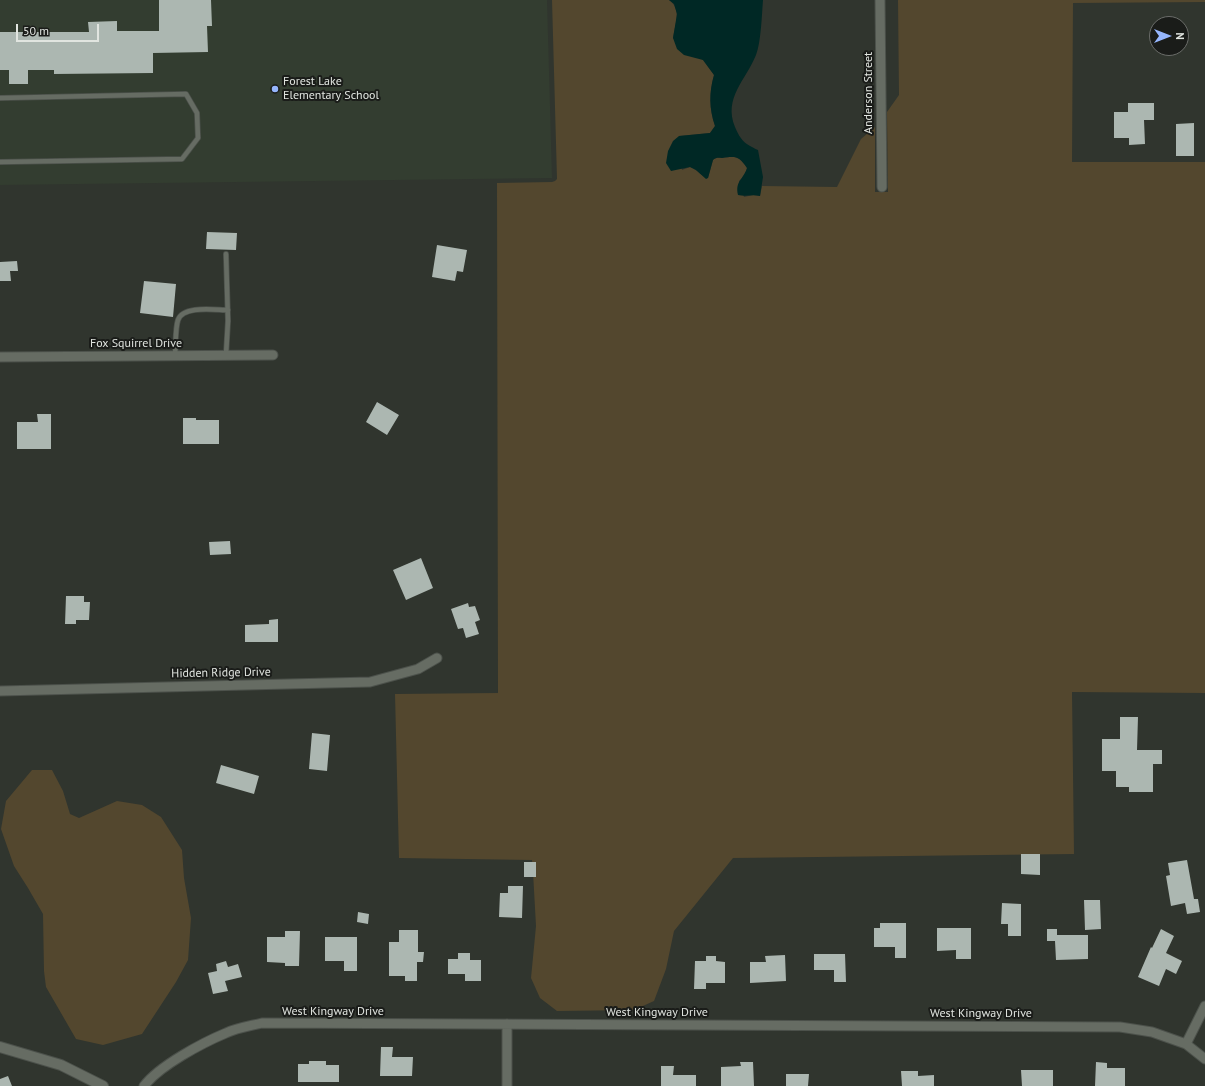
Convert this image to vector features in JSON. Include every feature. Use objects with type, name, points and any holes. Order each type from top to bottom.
[{"type":"main road","points":[[0,1046],[61,1065],[103,1086]]},
{"type":"street","name":"Anderson Street","points":[[880,0],[882,187]]},
{"type":"street","name":"Fox Squirrel Drive","points":[[0,356],[272,354]]},
{"type":"street","name":"Hidden Ridge Drive","points":[[0,691],[370,682],[418,669],[437,658]]},
{"type":"street","points":[[1186,1044],[1205,1006]]},
{"type":"street","name":"West Kingway Drive","points":[[144,1086],[149,1079],[186,1053],[227,1033],[262,1023],[1113,1027],[1152,1032],[1186,1044],[1205,1059]]},
{"type":"street","points":[[507,1024],[507,1086]]},
{"type":"lane","points":[[0,98],[186,94],[197,113],[198,138],[182,159],[0,162]]},
{"type":"lane","points":[[226,254],[228,310],[226,355]]},
{"type":"lane","points":[[175,355],[177,321],[181,315],[187,311],[194,310],[228,310]]},
{"type":"shaded area","name":"Forest Lake Elementary School","points":[[0,0],[547,0],[552,178],[0,185]]},
{"type":"shaded area","points":[[552,0],[669,0],[673,4],[677,13],[677,18],[673,38],[703,60],[714,75],[710,100],[715,126],[710,133],[679,136],[682,170],[690,167],[708,178],[714,159],[731,157],[737,158],[742,161],[747,168],[745,175],[739,181],[744,197],[753,195],[760,196],[762,186],[837,187],[861,139],[875,127],[875,192],[888,192],[887,112],[899,95],[898,0],[1205,0],[1205,2],[1073,3],[1072,162],[1205,162],[1205,693],[1072,692],[1074,854],[733,858],[674,931],[666,969],[654,1001],[634,1010],[557,1011],[540,998],[531,978],[536,926],[532,860],[399,858],[395,694],[498,693],[497,183],[552,182],[557,179]]},
{"type":"shaded area","points":[[32,770],[52,770],[63,791],[70,814],[79,818],[117,801],[142,805],[161,817],[182,850],[184,878],[191,918],[188,960],[176,982],[142,1034],[103,1045],[76,1039],[46,987],[44,971],[43,914],[14,866],[1,829],[6,801]]},
{"type":"water","points":[[669,0],[763,0],[758,50],[737,90],[732,107],[732,117],[739,136],[747,144],[758,150],[763,177],[760,196],[738,195],[738,183],[747,168],[742,161],[737,158],[716,158],[713,160],[708,178],[706,179],[690,167],[671,171],[666,163],[668,151],[673,141],[679,136],[710,133],[715,126],[710,100],[714,75],[703,60],[684,55],[677,49],[673,38],[677,14],[674,4]]},
{"type":"building","points":[[159,0],[211,0],[212,26],[207,26],[208,52],[153,53],[153,73],[54,74],[54,70],[28,70],[28,84],[9,84],[9,70],[0,70],[0,32],[89,32],[88,22],[117,21],[117,31],[159,31]]},
{"type":"building","points":[[1128,103],[1154,103],[1154,120],[1144,120],[1145,144],[1129,145],[1129,138],[1114,138],[1114,112],[1128,112]]},
{"type":"building","points":[[1194,123],[1194,156],[1176,156],[1176,124]]},
{"type":"building","points":[[207,232],[237,233],[236,250],[206,249]]},
{"type":"building","points":[[437,245],[467,250],[463,272],[457,271],[455,281],[432,277]]},
{"type":"building","points":[[17,261],[18,271],[10,271],[11,281],[0,281],[0,262]]},
{"type":"building","points":[[144,281],[176,284],[173,317],[140,313]]},
{"type":"building","points":[[377,402],[399,415],[387,435],[366,422]]},
{"type":"building","points":[[37,414],[51,414],[51,449],[17,449],[17,422],[38,422]]},
{"type":"building","points":[[183,418],[196,418],[196,420],[219,420],[219,444],[183,444]]},
{"type":"building","points":[[230,541],[231,554],[210,555],[209,542]]},
{"type":"building","points":[[421,558],[433,588],[406,600],[393,570]]},
{"type":"building","points":[[66,596],[84,596],[84,602],[90,602],[89,620],[76,620],[76,624],[65,624]]},
{"type":"building","points":[[468,603],[469,607],[475,606],[480,620],[475,622],[479,634],[466,638],[463,628],[458,629],[451,609]]},
{"type":"building","points":[[278,619],[278,642],[245,642],[245,625],[269,624],[269,620]]},
{"type":"building","points":[[1120,717],[1138,717],[1137,750],[1162,750],[1162,764],[1153,764],[1153,792],[1129,792],[1129,787],[1116,787],[1116,771],[1102,771],[1102,739],[1120,739]]},
{"type":"building","points":[[312,733],[330,735],[327,771],[309,769]]},
{"type":"building","points":[[221,765],[259,776],[254,794],[216,783]]},
{"type":"building","points":[[1021,854],[1040,854],[1040,875],[1021,874]]},
{"type":"building","points":[[1187,860],[1194,899],[1198,899],[1200,912],[1187,914],[1185,903],[1171,906],[1166,876],[1170,875],[1168,863]]},
{"type":"building","points":[[524,862],[536,862],[536,877],[524,877]]},
{"type":"building","points":[[508,886],[523,886],[522,918],[499,917],[500,893],[508,893]]},
{"type":"building","points":[[1084,900],[1100,900],[1101,929],[1085,930]]},
{"type":"building","points":[[1002,903],[1021,904],[1021,936],[1008,936],[1008,924],[1001,924]]},
{"type":"building","points":[[358,912],[369,914],[368,924],[357,922]]},
{"type":"building","points":[[880,923],[906,923],[906,958],[895,958],[895,947],[874,947],[874,928],[880,928]]},
{"type":"building","points":[[937,928],[971,928],[971,959],[956,959],[956,950],[937,951]]},
{"type":"building","points":[[1047,929],[1057,929],[1057,935],[1088,935],[1088,959],[1056,960],[1055,941],[1047,941]]},
{"type":"building","points":[[1161,929],[1174,936],[1166,953],[1182,961],[1176,974],[1166,969],[1159,986],[1138,977],[1151,947],[1152,948]]},
{"type":"building","points":[[399,930],[418,930],[418,952],[424,952],[423,962],[417,962],[417,981],[405,981],[405,976],[389,976],[389,942],[399,942]]},
{"type":"building","points":[[285,931],[300,931],[299,966],[285,966],[285,963],[267,962],[267,937],[285,937]]},
{"type":"building","points":[[325,937],[357,937],[357,971],[344,971],[344,961],[325,961]]},
{"type":"building","points":[[458,953],[470,953],[470,960],[481,960],[481,981],[465,981],[465,974],[448,974],[448,959],[458,959]]},
{"type":"building","points":[[814,954],[845,954],[846,982],[834,982],[834,970],[814,970]]},
{"type":"building","points":[[785,955],[786,981],[750,983],[750,962],[766,962],[765,956]]},
{"type":"building","points":[[706,956],[716,956],[716,961],[725,962],[725,983],[706,983],[706,989],[694,989],[695,961],[706,961]]},
{"type":"building","points":[[226,961],[228,967],[238,964],[242,977],[225,981],[228,991],[213,994],[208,973],[217,971],[216,964]]},
{"type":"building","points":[[381,1047],[393,1047],[392,1057],[413,1057],[412,1076],[380,1076]]},
{"type":"building","points":[[309,1061],[326,1061],[326,1065],[339,1065],[339,1082],[298,1082],[298,1064],[309,1064]]},
{"type":"building","points":[[740,1062],[753,1062],[754,1086],[721,1086],[721,1067],[741,1066]]},
{"type":"building","points":[[1096,1062],[1107,1063],[1107,1068],[1125,1068],[1125,1086],[1095,1086]]},
{"type":"building","points":[[661,1066],[674,1066],[673,1075],[696,1075],[696,1086],[661,1086]]},
{"type":"building","points":[[1021,1070],[1053,1070],[1053,1086],[1022,1086]]},
{"type":"building","points":[[901,1071],[918,1071],[918,1076],[934,1075],[934,1086],[902,1086]]},
{"type":"building","points":[[786,1074],[809,1074],[808,1086],[786,1086]]},
{"type":"building","points":[[8,1076],[12,1086],[0,1086],[0,1079]]},
{"type":"place","name":"Forest Lake Elementary School","points":[[275,89]]}]
